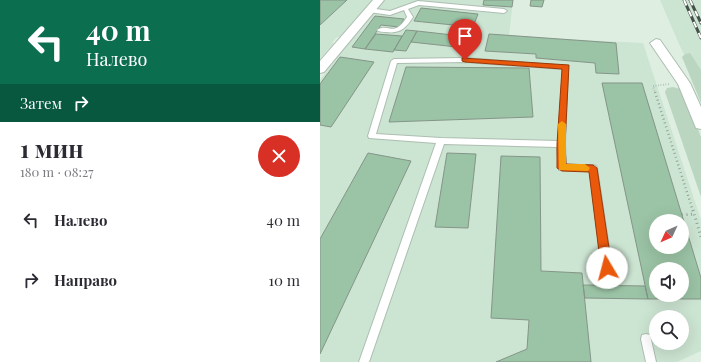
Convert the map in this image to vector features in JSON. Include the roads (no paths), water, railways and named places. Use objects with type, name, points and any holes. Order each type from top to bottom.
[{"type":"street","points":[[320,69],[379,0]]},
{"type":"street","points":[[656,43],[684,83],[701,124]]},
{"type":"lane","points":[[369,10],[390,12],[406,9],[412,4],[422,3],[504,11]]},
{"type":"lane","points":[[380,30],[396,32],[402,29],[410,17],[406,9]]},
{"type":"lane","points":[[561,144],[441,141],[372,136],[394,62],[465,60],[566,67],[561,144],[562,168],[593,168],[607,268]]},
{"type":"lane","points":[[364,362],[441,141]]},
{"type":"lane","points":[[646,339],[651,362]]},
{"type":"railway","points":[[684,0],[701,38]]},
{"type":"railway","points":[[690,0],[701,23]]}]
